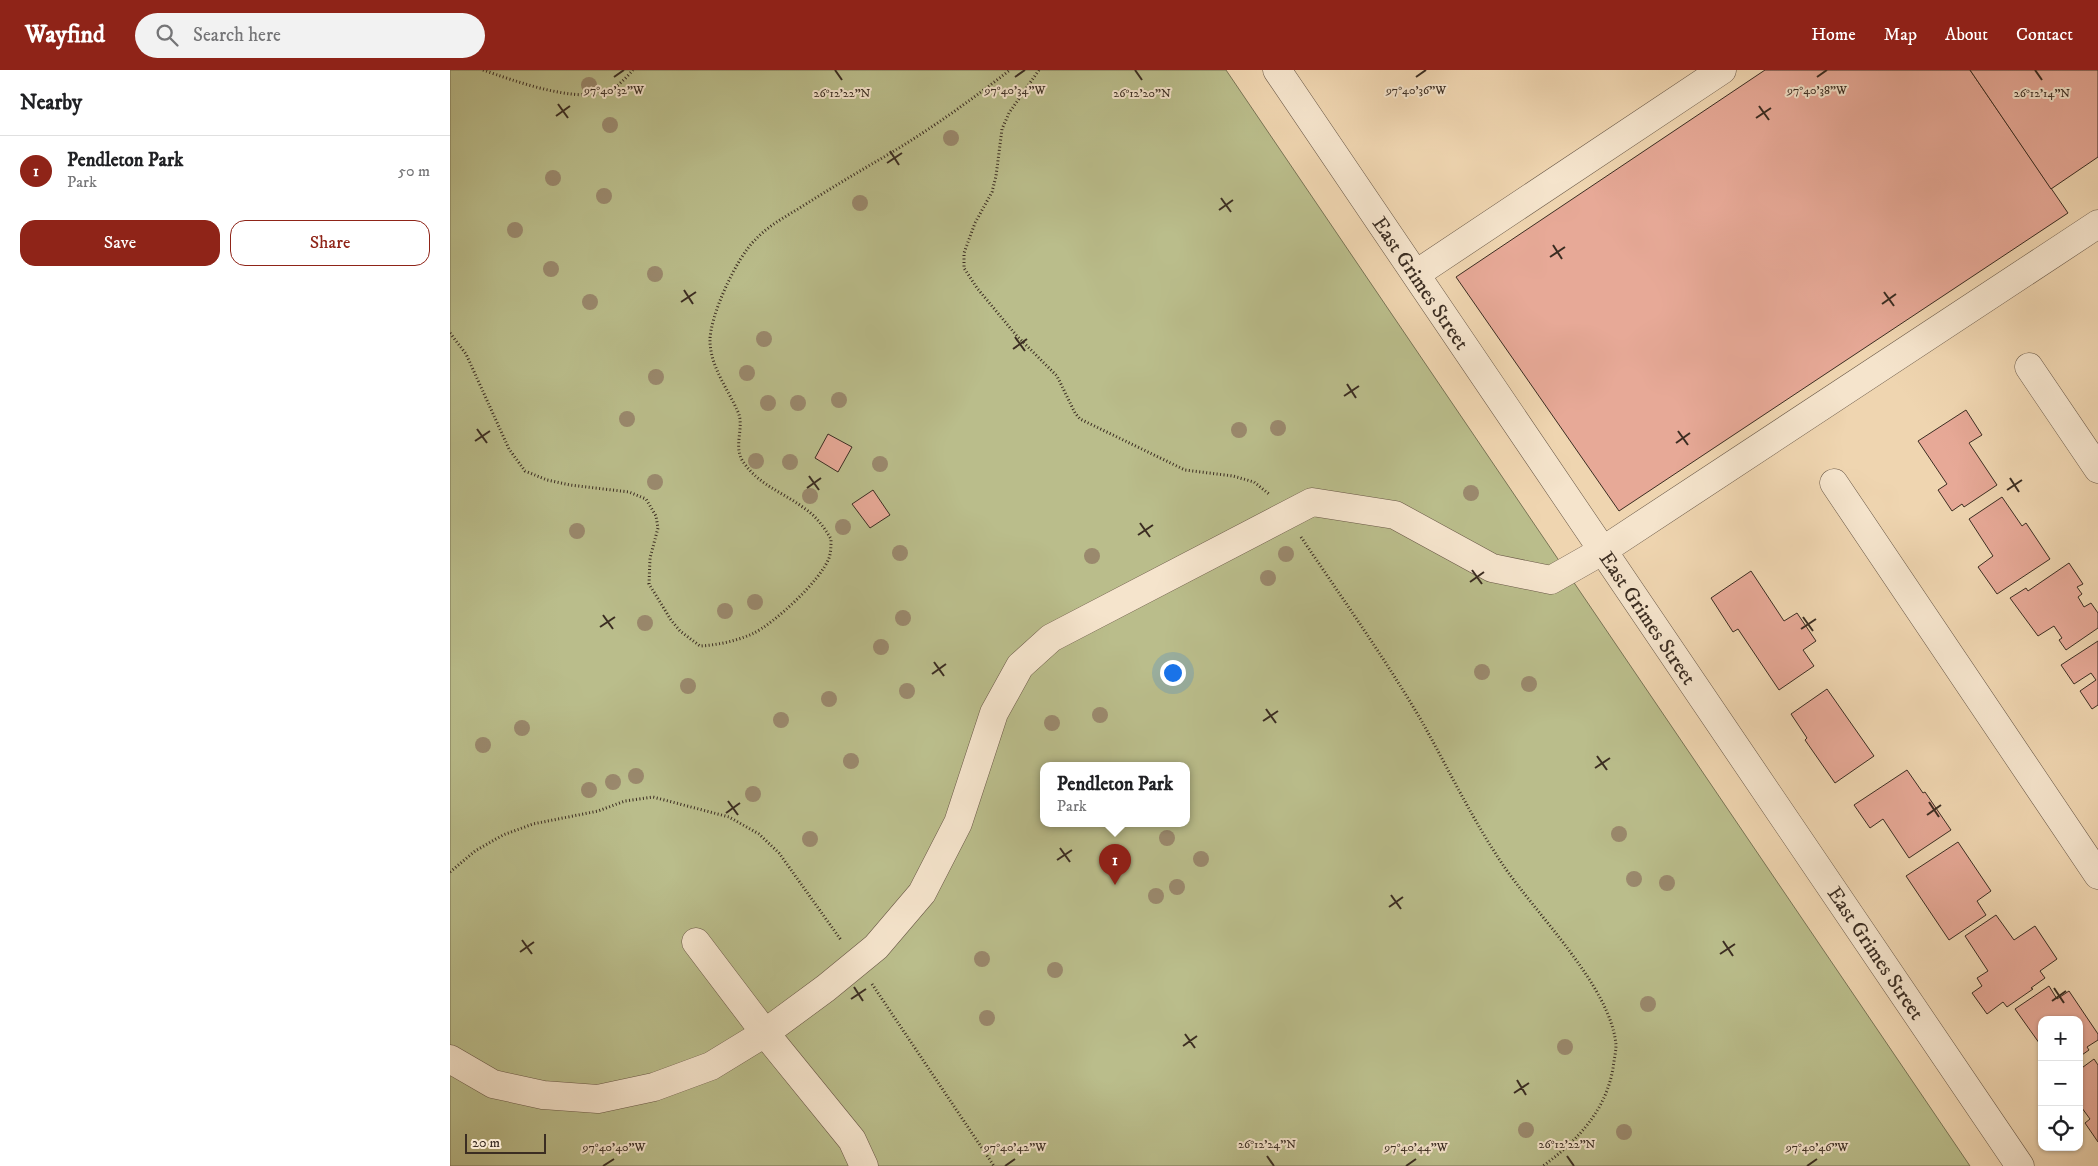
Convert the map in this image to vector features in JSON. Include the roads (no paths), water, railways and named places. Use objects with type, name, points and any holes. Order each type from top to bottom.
[{"type":"street","name":"East Grimes Street","points":[[1278,70],[2020,1166]]},
{"type":"street","points":[[1416,274],[1722,70]]},
{"type":"street","points":[[450,1059],[493,1084],[543,1095],[598,1099],[654,1087],[710,1066],[765,1033],[876,947],[922,893],[958,823],[994,713],[1020,666],[1052,638],[1312,502],[1396,515],[1492,568],[1551,580],[1602,551],[2098,224]]},
{"type":"street","points":[[2029,367],[2098,469]]},
{"type":"street","points":[[1834,483],[2098,875]]},
{"type":"street","points":[[696,942],[765,1033],[852,1140],[864,1166]]},
{"type":"place","name":"Pendleton Park","points":[[1115,885]]}]
